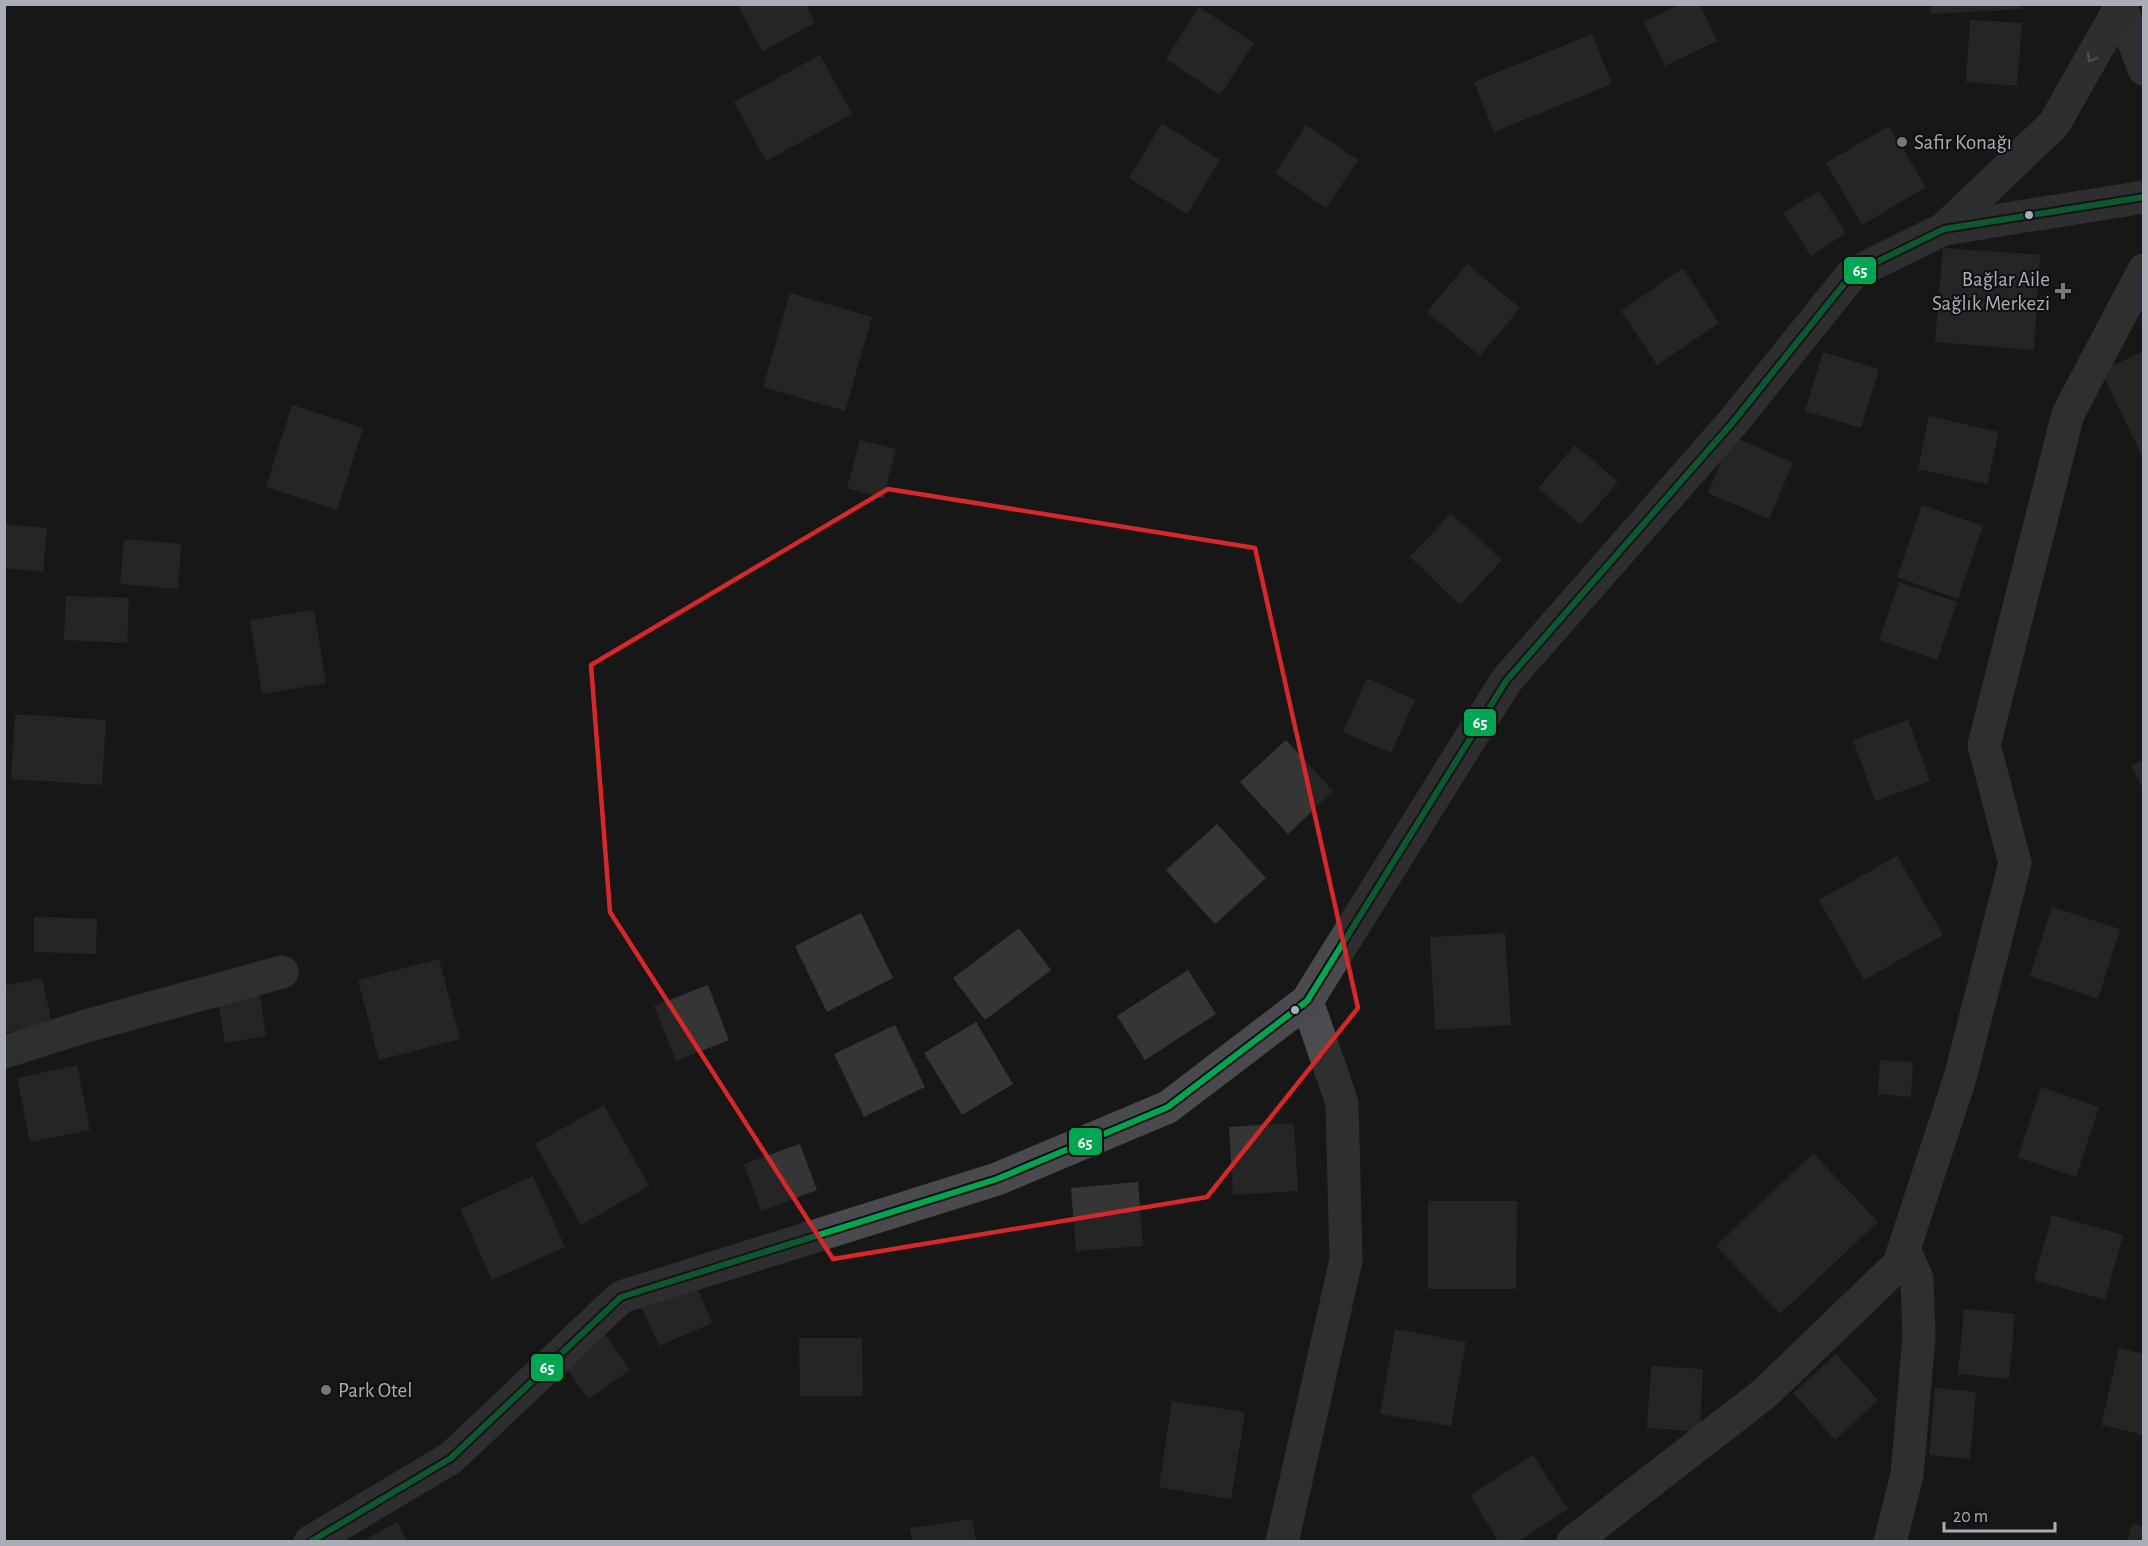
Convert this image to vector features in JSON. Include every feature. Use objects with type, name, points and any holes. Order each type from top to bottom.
[{"type":"street","points":[[2122,6],[2144,69]]},
{"type":"street","points":[[1944,229],[2054,124],[2122,6]]},
{"type":"street","points":[[310,1542],[451,1458],[621,1297],[997,1179],[1168,1107],[1307,1001],[1506,681],[1734,422],[1852,274],[1944,229],[2144,197]]},
{"type":"street","points":[[1573,1542],[1765,1393],[1899,1264],[1960,1078],[2015,863],[1984,745],[2068,414],[2144,270]]},
{"type":"street","points":[[4,1052],[86,1026],[282,972]]},
{"type":"street","points":[[1282,1542],[1346,1260],[1342,1103],[1307,1001]]},
{"type":"street","points":[[1890,1542],[1907,1475],[1919,1336],[1917,1279],[1904,1249]]},
{"type":"highlighted area","points":[[888,489],[1255,548],[1358,1008],[1207,1197],[833,1259],[610,912],[591,665]]},
{"type":"building","points":[[737,4],[806,4],[815,23],[762,51]]},
{"type":"building","points":[[1680,4],[1700,4],[1717,41],[1665,66],[1644,22]]},
{"type":"building","points":[[1930,4],[2022,4],[2022,9],[1931,14]]},
{"type":"building","points":[[1199,7],[1254,43],[1220,95],[1166,59]]},
{"type":"building","points":[[1970,20],[2022,23],[2017,86],[1966,82]]},
{"type":"building","points":[[1592,34],[1612,84],[1494,132],[1474,82]]},
{"type":"building","points":[[820,55],[852,114],[766,161],[734,102]]},
{"type":"building","points":[[1162,123],[1220,160],[1187,214],[1129,178]]},
{"type":"building","points":[[1306,125],[1358,160],[1326,208],[1275,173]]},
{"type":"building","points":[[1889,126],[1926,187],[1862,225],[1826,163]]},
{"type":"building","points":[[1819,191],[1846,233],[1811,256],[1783,213]]},
{"type":"building","points":[[1943,248],[2040,255],[2034,350],[1935,342]]},
{"type":"building","points":[[1467,264],[1520,308],[1480,356],[1427,312]]},
{"type":"building","points":[[1683,268],[1719,323],[1657,365],[1621,311]]},
{"type":"building","points":[[790,293],[872,317],[845,411],[763,387]]},
{"type":"building","points":[[2144,351],[2144,460],[2101,371]]},
{"type":"building","points":[[1823,352],[1879,369],[1861,428],[1805,411]]},
{"type":"building","points":[[292,405],[363,428],[337,510],[266,487]]},
{"type":"building","points":[[1929,416],[1999,432],[1987,484],[1918,469]]},
{"type":"building","points":[[1732,436],[1793,463],[1769,519],[1708,493]]},
{"type":"building","points":[[860,440],[896,449],[883,498],[847,488]]},
{"type":"building","points":[[1575,445],[1618,482],[1581,525],[1538,488]]},
{"type":"building","points":[[1922,505],[1983,526],[1958,599],[1897,577]]},
{"type":"building","points":[[1451,513],[1502,560],[1460,605],[1410,557]]},
{"type":"building","points":[[4,524],[47,528],[43,572],[4,568]]},
{"type":"building","points":[[124,539],[181,544],[178,589],[120,584]]},
{"type":"building","points":[[1899,582],[1957,602],[1937,660],[1879,640]]},
{"type":"building","points":[[66,596],[129,598],[127,643],[64,640]]},
{"type":"building","points":[[314,610],[326,683],[262,694],[250,620]]},
{"type":"building","points":[[1367,678],[1415,700],[1391,753],[1343,732]]},
{"type":"building","points":[[15,714],[106,720],[102,785],[11,779]]},
{"type":"building","points":[[1908,720],[1930,781],[1875,801],[1853,740]]},
{"type":"building","points":[[1286,740],[1333,791],[1288,834],[1240,782]]},
{"type":"building","points":[[2144,760],[2144,791],[2131,766]]},
{"type":"building","points":[[1217,824],[1266,878],[1215,924],[1166,870]]},
{"type":"building","points":[[1897,856],[1943,935],[1864,980],[1819,900]]},
{"type":"building","points":[[2052,907],[2120,929],[2098,999],[2030,976]]},
{"type":"building","points":[[861,913],[893,978],[827,1012],[795,946]]},
{"type":"building","points":[[34,917],[97,919],[96,954],[34,952]]},
{"type":"building","points":[[1019,928],[1051,970],[985,1020],[953,978]]},
{"type":"building","points":[[1505,933],[1511,1025],[1435,1030],[1430,937]]},
{"type":"building","points":[[439,959],[460,1039],[379,1060],[358,980]]},
{"type":"building","points":[[1188,970],[1216,1014],[1145,1060],[1117,1016]]},
{"type":"building","points":[[42,978],[52,1023],[4,1033],[4,986]]},
{"type":"building","points":[[708,985],[729,1040],[676,1061],[654,1006]]},
{"type":"building","points":[[259,990],[266,1036],[225,1043],[217,996]]},
{"type":"building","points":[[976,1022],[1013,1084],[962,1115],[924,1053]]},
{"type":"building","points":[[895,1025],[925,1087],[864,1117],[834,1054]]},
{"type":"building","points":[[1880,1060],[1913,1062],[1911,1097],[1878,1094]]},
{"type":"building","points":[[77,1065],[90,1130],[30,1142],[17,1078]]},
{"type":"building","points":[[2041,1087],[2099,1107],[2076,1177],[2018,1157]]},
{"type":"building","points":[[604,1105],[649,1186],[581,1225],[535,1144]]},
{"type":"building","points":[[1294,1123],[1298,1191],[1233,1195],[1229,1127]]},
{"type":"building","points":[[800,1144],[817,1190],[761,1211],[744,1164]]},
{"type":"building","points":[[1813,1153],[1878,1222],[1780,1314],[1716,1246]]},
{"type":"building","points":[[533,1176],[565,1247],[492,1280],[460,1209]]},
{"type":"building","points":[[1138,1182],[1143,1246],[1076,1251],[1071,1188]]},
{"type":"building","points":[[1428,1201],[1517,1201],[1516,1289],[1428,1289]]},
{"type":"building","points":[[2052,1215],[2123,1235],[2105,1300],[2034,1280]]},
{"type":"building","points":[[696,1284],[712,1323],[659,1346],[641,1307]]},
{"type":"building","points":[[1964,1309],[2015,1314],[2009,1379],[1958,1374]]},
{"type":"building","points":[[1395,1329],[1466,1342],[1451,1426],[1380,1414]]},
{"type":"building","points":[[603,1331],[630,1370],[588,1399],[561,1360]]},
{"type":"building","points":[[799,1338],[862,1338],[863,1396],[800,1396]]},
{"type":"building","points":[[2119,1348],[2144,1354],[2144,1435],[2101,1425]]},
{"type":"building","points":[[1836,1354],[1878,1400],[1835,1440],[1793,1393]]},
{"type":"building","points":[[1651,1366],[1703,1369],[1700,1432],[1647,1428]]},
{"type":"building","points":[[1935,1388],[1976,1392],[1970,1459],[1929,1455]]},
{"type":"building","points":[[1172,1401],[1245,1412],[1231,1499],[1159,1487]]},
{"type":"building","points":[[1533,1455],[1568,1509],[1517,1542],[1499,1542],[1470,1495]]},
{"type":"building","points":[[972,1519],[976,1542],[912,1542],[910,1528]]},
{"type":"building","points":[[397,1522],[408,1542],[361,1542]]},
{"type":"building","points":[[2132,1524],[2144,1527],[2144,1542],[2127,1542]]},
{"type":"transit line","name":"65","points":[[310,1542],[451,1458],[621,1297],[997,1179],[1168,1107],[1307,1001],[1506,681],[1733,422],[1852,274],[1944,229],[2144,197]]},
{"type":"place","name":"Safir Konağı","points":[[1902,142]]},
{"type":"place","name":"Bağlar Aile Sağlık Merkezi","points":[[2063,291]]},
{"type":"place","name":"Park Otel","points":[[326,1390]]}]
